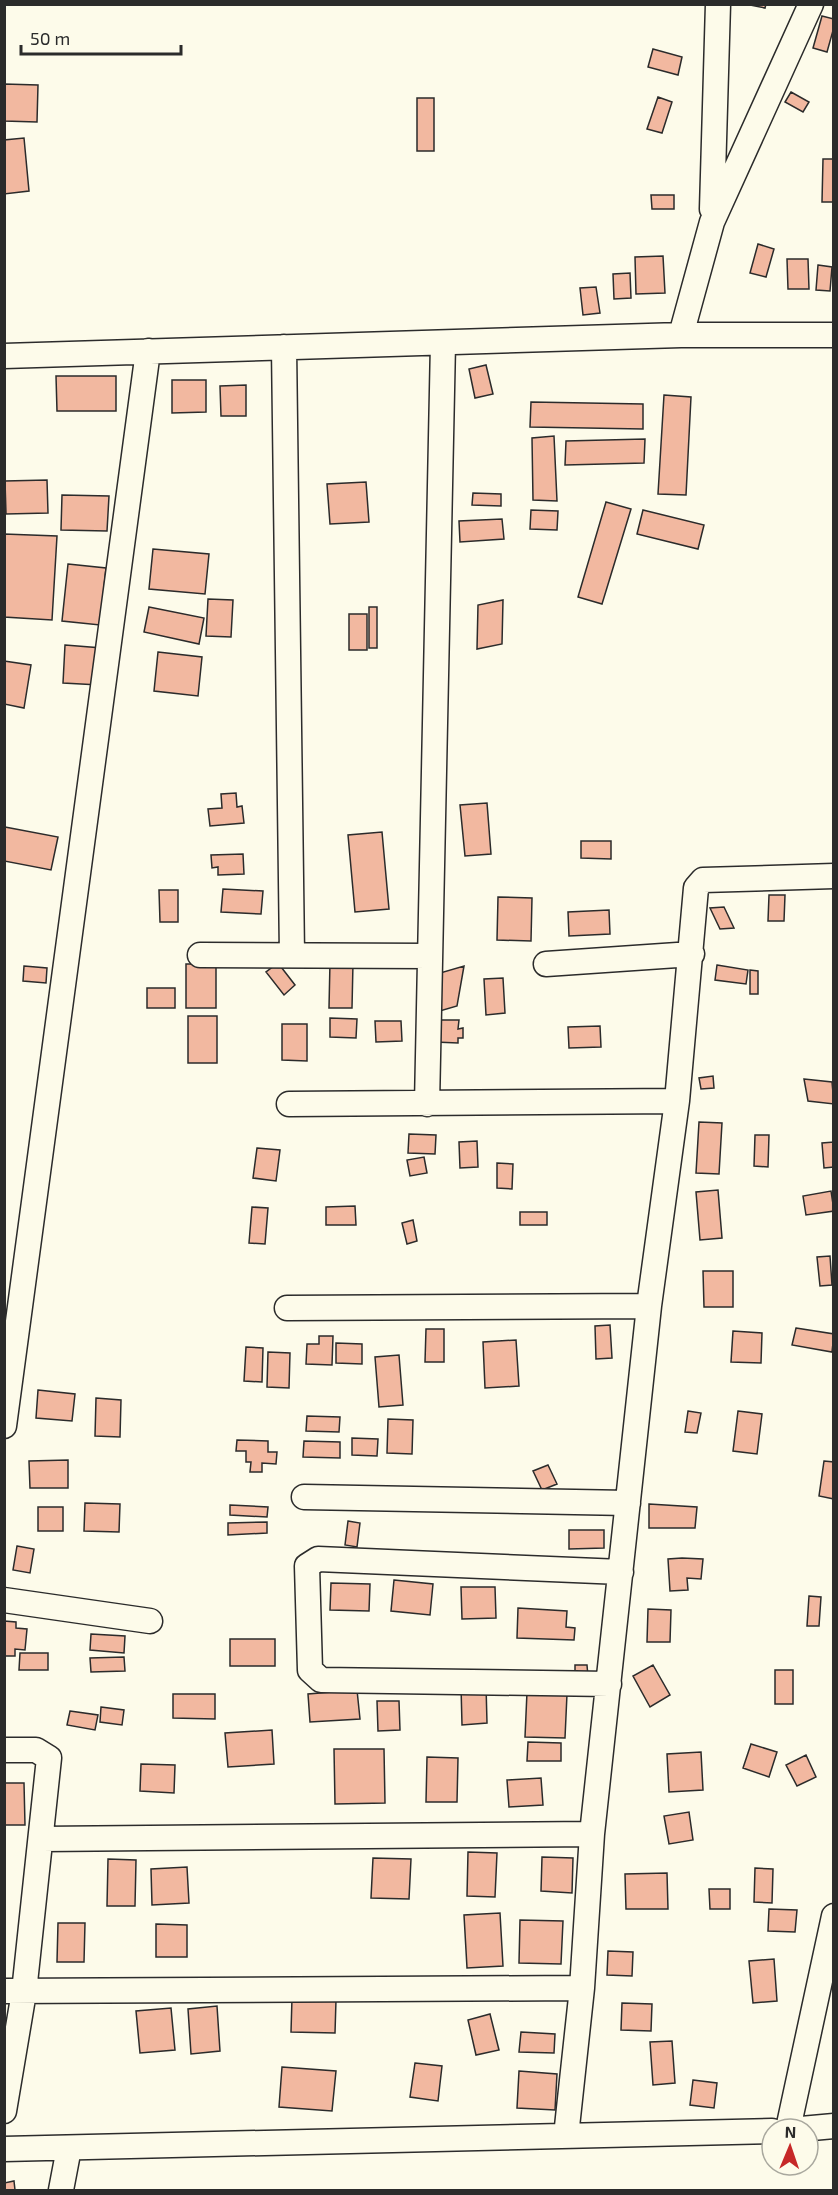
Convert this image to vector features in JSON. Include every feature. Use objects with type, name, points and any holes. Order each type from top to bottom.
[{"type":"street","points":[[712,222],[718,4]]},
{"type":"street","points":[[681,335],[712,222],[811,4]]},
{"type":"street","points":[[4,356],[681,335],[834,335]]},
{"type":"street","points":[[427,1104],[443,343]]},
{"type":"street","points":[[284,347],[292,956]]},
{"type":"street","points":[[4,1426],[148,351]]},
{"type":"street","points":[[566,2136],[582,1988],[592,1834],[649,1306],[677,1101],[692,954],[696,888],[703,880],[834,876]]},
{"type":"street","points":[[546,964],[692,954]]},
{"type":"street","points":[[200,955],[430,956]]},
{"type":"street","points":[[289,1104],[677,1101]]},
{"type":"street","points":[[287,1308],[649,1306]]},
{"type":"street","points":[[304,1497],[628,1503]]},
{"type":"street","points":[[609,1684],[321,1680],[310,1670],[307,1566],[318,1559],[621,1572]]},
{"type":"street","points":[[4,1600],[150,1622]]},
{"type":"street","points":[[4,1750],[36,1750],[49,1758],[42,1839],[14,1991],[4,2111]]},
{"type":"street","points":[[42,1839],[592,1834]]},
{"type":"street","points":[[791,2117],[834,1917]]},
{"type":"street","points":[[14,1991],[582,1988]]},
{"type":"street","points":[[4,2149],[760,2131]]},
{"type":"street","points":[[61,2190],[69,2148]]},
{"type":"building","points":[[745,4],[766,4],[765,8]]},
{"type":"building","points":[[822,16],[834,19],[827,52],[813,48]]},
{"type":"building","points":[[653,49],[682,57],[678,75],[648,67]]},
{"type":"building","points":[[4,84],[38,85],[37,122],[4,121]]},
{"type":"building","points":[[791,92],[809,102],[803,112],[785,102]]},
{"type":"building","points":[[658,97],[672,102],[662,133],[647,129]]},
{"type":"building","points":[[417,98],[434,98],[434,151],[417,151]]},
{"type":"building","points":[[24,138],[29,191],[4,194],[4,140]]},
{"type":"building","points":[[823,159],[834,159],[834,202],[822,202]]},
{"type":"building","points":[[651,195],[674,195],[674,209],[652,209]]},
{"type":"building","points":[[758,244],[774,249],[766,277],[750,273]]},
{"type":"building","points":[[663,256],[665,293],[636,294],[635,257]]},
{"type":"building","points":[[787,259],[808,259],[809,289],[788,289]]},
{"type":"building","points":[[818,265],[832,267],[830,291],[816,290]]},
{"type":"building","points":[[630,273],[631,298],[614,299],[613,274]]},
{"type":"building","points":[[596,287],[600,313],[583,315],[580,288]]},
{"type":"building","points":[[486,365],[493,394],[475,398],[469,369]]},
{"type":"building","points":[[56,376],[116,376],[116,411],[57,411]]},
{"type":"building","points":[[172,380],[206,380],[206,412],[172,413]]},
{"type":"building","points":[[246,385],[246,416],[221,416],[220,386]]},
{"type":"building","points":[[664,395],[691,397],[686,495],[658,494]]},
{"type":"building","points":[[531,402],[643,404],[643,429],[530,427]]},
{"type":"building","points":[[554,436],[557,501],[533,500],[532,438]]},
{"type":"building","points":[[645,439],[644,463],[565,465],[566,441]]},
{"type":"building","points":[[47,480],[48,513],[6,514],[5,481]]},
{"type":"building","points":[[366,482],[369,522],[330,524],[327,484]]},
{"type":"building","points":[[473,493],[501,494],[501,506],[472,505]]},
{"type":"building","points":[[62,495],[109,496],[107,531],[61,530]]},
{"type":"building","points":[[606,502],[631,509],[602,604],[578,597]]},
{"type":"building","points":[[531,510],[558,511],[557,530],[530,529]]},
{"type":"building","points":[[643,510],[704,525],[698,549],[637,534]]},
{"type":"building","points":[[502,519],[504,539],[460,542],[459,521]]},
{"type":"building","points":[[4,534],[57,536],[52,620],[4,617]]},
{"type":"building","points":[[153,549],[209,554],[205,594],[149,589]]},
{"type":"building","points":[[68,564],[106,568],[100,625],[62,621]]},
{"type":"building","points":[[208,599],[233,600],[231,637],[206,636]]},
{"type":"building","points":[[503,600],[502,644],[477,649],[478,605]]},
{"type":"building","points":[[149,607],[204,618],[199,644],[144,632]]},
{"type":"building","points":[[369,607],[377,607],[377,648],[369,648]]},
{"type":"building","points":[[349,614],[367,614],[367,650],[349,650]]},
{"type":"building","points":[[65,645],[102,648],[99,685],[63,683]]},
{"type":"building","points":[[158,652],[202,657],[198,696],[154,691]]},
{"type":"building","points":[[4,661],[31,665],[24,708],[4,704]]},
{"type":"building","points":[[236,793],[237,807],[242,806],[244,823],[210,826],[208,809],[222,808],[221,794]]},
{"type":"building","points":[[487,803],[491,854],[465,856],[460,805]]},
{"type":"building","points":[[5,827],[58,837],[51,870],[4,861]]},
{"type":"building","points":[[382,832],[389,909],[355,912],[348,835]]},
{"type":"building","points":[[581,841],[611,841],[611,859],[581,858]]},
{"type":"building","points":[[243,854],[244,874],[218,875],[218,867],[212,868],[211,855]]},
{"type":"building","points":[[223,889],[263,891],[261,914],[221,912]]},
{"type":"building","points":[[159,890],[178,890],[178,922],[160,922]]},
{"type":"building","points":[[769,895],[785,895],[784,921],[768,921]]},
{"type":"building","points":[[498,897],[532,898],[531,941],[497,940]]},
{"type":"building","points":[[724,907],[734,928],[720,929],[710,908]]},
{"type":"building","points":[[609,910],[610,934],[569,936],[568,912]]},
{"type":"building","points":[[330,962],[353,963],[352,1008],[329,1008]]},
{"type":"building","points":[[278,963],[295,985],[284,995],[266,972]]},
{"type":"building","points":[[186,964],[216,964],[216,1008],[186,1008]]},
{"type":"building","points":[[717,965],[748,970],[746,984],[715,980]]},
{"type":"building","points":[[24,966],[47,968],[46,983],[23,981]]},
{"type":"building","points":[[464,966],[457,1006],[433,1013],[440,973]]},
{"type":"building","points":[[750,970],[758,971],[758,994],[750,994]]},
{"type":"building","points":[[503,978],[505,1013],[486,1015],[484,979]]},
{"type":"building","points":[[147,988],[175,988],[175,1008],[147,1008]]},
{"type":"building","points":[[188,1016],[217,1016],[217,1063],[188,1063]]},
{"type":"building","points":[[330,1018],[357,1019],[356,1038],[330,1037]]},
{"type":"building","points":[[436,1020],[459,1020],[458,1029],[463,1028],[463,1038],[458,1038],[458,1043],[435,1042]]},
{"type":"building","points":[[375,1021],[401,1021],[402,1041],[376,1042]]},
{"type":"building","points":[[282,1024],[307,1024],[307,1061],[282,1060]]},
{"type":"building","points":[[600,1026],[601,1047],[569,1048],[568,1027]]},
{"type":"building","points":[[713,1076],[714,1088],[701,1089],[699,1078]]},
{"type":"building","points":[[804,1079],[832,1082],[834,1104],[808,1101]]},
{"type":"building","points":[[699,1122],[722,1123],[719,1174],[696,1173]]},
{"type":"building","points":[[409,1134],[436,1135],[435,1154],[408,1153]]},
{"type":"building","points":[[755,1135],[769,1135],[768,1167],[754,1166]]},
{"type":"building","points":[[477,1141],[478,1167],[460,1168],[459,1142]]},
{"type":"building","points":[[834,1142],[834,1167],[824,1168],[822,1143]]},
{"type":"building","points":[[257,1148],[280,1150],[276,1181],[253,1178]]},
{"type":"building","points":[[424,1157],[427,1173],[410,1176],[407,1160]]},
{"type":"building","points":[[497,1163],[513,1164],[512,1189],[497,1188]]},
{"type":"building","points":[[718,1190],[722,1238],[700,1240],[696,1192]]},
{"type":"building","points":[[831,1191],[834,1211],[806,1215],[803,1196]]},
{"type":"building","points":[[355,1206],[356,1225],[326,1225],[326,1207]]},
{"type":"building","points":[[252,1207],[268,1208],[265,1244],[249,1243]]},
{"type":"building","points":[[520,1212],[547,1212],[547,1225],[520,1225]]},
{"type":"building","points":[[413,1220],[417,1241],[407,1244],[402,1223]]},
{"type":"building","points":[[830,1256],[832,1285],[820,1286],[817,1257]]},
{"type":"building","points":[[703,1271],[733,1271],[733,1307],[704,1307]]},
{"type":"building","points":[[610,1325],[612,1358],[596,1359],[595,1326]]},
{"type":"building","points":[[796,1328],[834,1334],[832,1352],[792,1345]]},
{"type":"building","points":[[426,1329],[444,1329],[444,1362],[425,1362]]},
{"type":"building","points":[[733,1331],[762,1333],[761,1363],[731,1362]]},
{"type":"building","points":[[319,1336],[333,1336],[332,1365],[306,1364],[307,1344],[319,1344]]},
{"type":"building","points":[[516,1340],[519,1386],[485,1388],[483,1342]]},
{"type":"building","points":[[336,1343],[362,1344],[362,1364],[336,1363]]},
{"type":"building","points":[[246,1347],[263,1348],[262,1382],[244,1381]]},
{"type":"building","points":[[268,1352],[290,1353],[289,1388],[267,1387]]},
{"type":"building","points":[[399,1355],[403,1405],[379,1407],[375,1357]]},
{"type":"building","points":[[38,1390],[75,1394],[72,1421],[36,1418]]},
{"type":"building","points":[[96,1398],[121,1400],[120,1437],[95,1436]]},
{"type":"building","points":[[688,1411],[701,1413],[697,1433],[685,1432]]},
{"type":"building","points":[[738,1411],[762,1414],[757,1454],[733,1451]]},
{"type":"building","points":[[307,1416],[340,1417],[339,1432],[306,1431]]},
{"type":"building","points":[[388,1419],[413,1420],[412,1454],[387,1453]]},
{"type":"building","points":[[352,1438],[378,1439],[377,1456],[352,1455]]},
{"type":"building","points":[[237,1440],[268,1441],[268,1452],[277,1452],[276,1464],[262,1463],[262,1472],[250,1472],[251,1462],[246,1462],[246,1451],[236,1451]]},
{"type":"building","points":[[304,1441],[340,1442],[340,1458],[303,1457]]},
{"type":"building","points":[[68,1460],[68,1488],[30,1488],[29,1461]]},
{"type":"building","points":[[824,1461],[834,1462],[834,1499],[819,1496]]},
{"type":"building","points":[[548,1465],[557,1484],[542,1490],[533,1471]]},
{"type":"building","points":[[85,1503],[120,1504],[119,1532],[84,1531]]},
{"type":"building","points":[[649,1504],[697,1507],[695,1528],[649,1528]]},
{"type":"building","points":[[230,1505],[268,1507],[267,1517],[230,1515]]},
{"type":"building","points":[[38,1507],[63,1507],[63,1531],[38,1531]]},
{"type":"building","points":[[348,1521],[360,1523],[357,1547],[345,1545]]},
{"type":"building","points":[[267,1522],[267,1533],[228,1535],[228,1523]]},
{"type":"building","points":[[569,1530],[604,1530],[604,1548],[569,1549]]},
{"type":"building","points":[[17,1546],[34,1549],[30,1573],[13,1570]]},
{"type":"building","points":[[668,1559],[703,1559],[701,1579],[687,1578],[688,1590],[670,1591]]},
{"type":"building","points":[[394,1580],[433,1584],[430,1615],[391,1611]]},
{"type":"building","points":[[331,1583],[370,1584],[369,1611],[330,1610]]},
{"type":"building","points":[[461,1587],[495,1587],[496,1618],[462,1619]]},
{"type":"building","points":[[809,1596],[821,1597],[819,1626],[807,1626]]},
{"type":"building","points":[[518,1608],[567,1611],[566,1627],[575,1628],[574,1640],[517,1638]]},
{"type":"building","points":[[648,1609],[671,1610],[670,1642],[647,1642]]},
{"type":"building","points":[[4,1621],[16,1622],[16,1628],[27,1629],[25,1650],[15,1649],[15,1656],[4,1656]]},
{"type":"building","points":[[91,1634],[125,1636],[124,1653],[90,1650]]},
{"type":"building","points":[[230,1639],[275,1639],[275,1666],[230,1666]]},
{"type":"building","points":[[20,1653],[48,1653],[48,1670],[19,1670]]},
{"type":"building","points":[[124,1657],[125,1671],[91,1672],[90,1658]]},
{"type":"building","points":[[575,1665],[587,1665],[588,1677],[575,1677]]},
{"type":"building","points":[[653,1665],[670,1695],[650,1707],[633,1676]]},
{"type":"building","points":[[775,1670],[793,1670],[793,1704],[775,1704]]},
{"type":"building","points":[[486,1685],[487,1723],[462,1725],[461,1686]]},
{"type":"building","points":[[357,1690],[360,1719],[310,1722],[308,1694]]},
{"type":"building","points":[[527,1692],[567,1694],[565,1738],[525,1737]]},
{"type":"building","points":[[173,1694],[215,1694],[215,1719],[173,1718]]},
{"type":"building","points":[[377,1701],[399,1701],[400,1730],[378,1731]]},
{"type":"building","points":[[101,1707],[124,1710],[122,1725],[100,1722]]},
{"type":"building","points":[[70,1711],[98,1715],[95,1730],[67,1725]]},
{"type":"building","points":[[272,1730],[274,1764],[228,1767],[225,1733]]},
{"type":"building","points":[[528,1742],[561,1743],[561,1761],[527,1761]]},
{"type":"building","points":[[751,1744],[777,1752],[769,1777],[743,1768]]},
{"type":"building","points":[[334,1749],[384,1749],[385,1803],[335,1804]]},
{"type":"building","points":[[701,1752],[703,1790],[669,1792],[667,1754]]},
{"type":"building","points":[[806,1755],[816,1777],[797,1786],[786,1765]]},
{"type":"building","points":[[427,1757],[458,1758],[457,1802],[426,1802]]},
{"type":"building","points":[[141,1764],[175,1765],[174,1793],[140,1791]]},
{"type":"building","points":[[541,1778],[543,1805],[509,1807],[507,1780]]},
{"type":"building","points":[[4,1783],[24,1783],[25,1825],[4,1825]]},
{"type":"building","points":[[689,1812],[693,1840],[669,1844],[664,1816]]},
{"type":"building","points":[[468,1852],[497,1853],[495,1897],[467,1896]]},
{"type":"building","points":[[542,1857],[573,1858],[572,1893],[541,1891]]},
{"type":"building","points":[[373,1858],[411,1859],[409,1899],[371,1898]]},
{"type":"building","points":[[108,1859],[136,1860],[135,1906],[107,1906]]},
{"type":"building","points":[[187,1867],[189,1903],[152,1905],[151,1869]]},
{"type":"building","points":[[755,1868],[773,1869],[772,1903],[754,1902]]},
{"type":"building","points":[[667,1873],[668,1909],[626,1909],[625,1874]]},
{"type":"building","points":[[709,1889],[730,1889],[730,1909],[710,1909]]},
{"type":"building","points":[[769,1909],[797,1910],[795,1932],[768,1931]]},
{"type":"building","points":[[500,1913],[503,1966],[467,1968],[464,1915]]},
{"type":"building","points":[[520,1920],[563,1921],[561,1964],[519,1963]]},
{"type":"building","points":[[58,1923],[85,1923],[84,1962],[57,1962]]},
{"type":"building","points":[[156,1924],[187,1925],[187,1957],[156,1957]]},
{"type":"building","points":[[608,1951],[633,1952],[632,1976],[607,1975]]},
{"type":"building","points":[[774,1959],[777,2001],[753,2003],[749,1961]]},
{"type":"building","points":[[292,1998],[336,2000],[335,2033],[291,2032]]},
{"type":"building","points":[[622,2003],[652,2004],[651,2031],[621,2030]]},
{"type":"building","points":[[217,2006],[220,2051],[191,2054],[188,2009]]},
{"type":"building","points":[[171,2008],[175,2050],[140,2053],[136,2011]]},
{"type":"building","points":[[490,2014],[499,2050],[476,2055],[468,2020]]},
{"type":"building","points":[[521,2032],[555,2034],[554,2053],[519,2052]]},
{"type":"building","points":[[672,2041],[675,2083],[653,2085],[650,2042]]},
{"type":"building","points":[[415,2063],[442,2066],[438,2101],[410,2097]]},
{"type":"building","points":[[282,2067],[336,2071],[332,2111],[279,2107]]},
{"type":"building","points":[[519,2071],[557,2074],[555,2110],[517,2108]]},
{"type":"building","points":[[693,2080],[717,2083],[714,2108],[690,2105]]},
{"type":"building","points":[[14,2181],[15,2190],[4,2190],[4,2183]]}]
